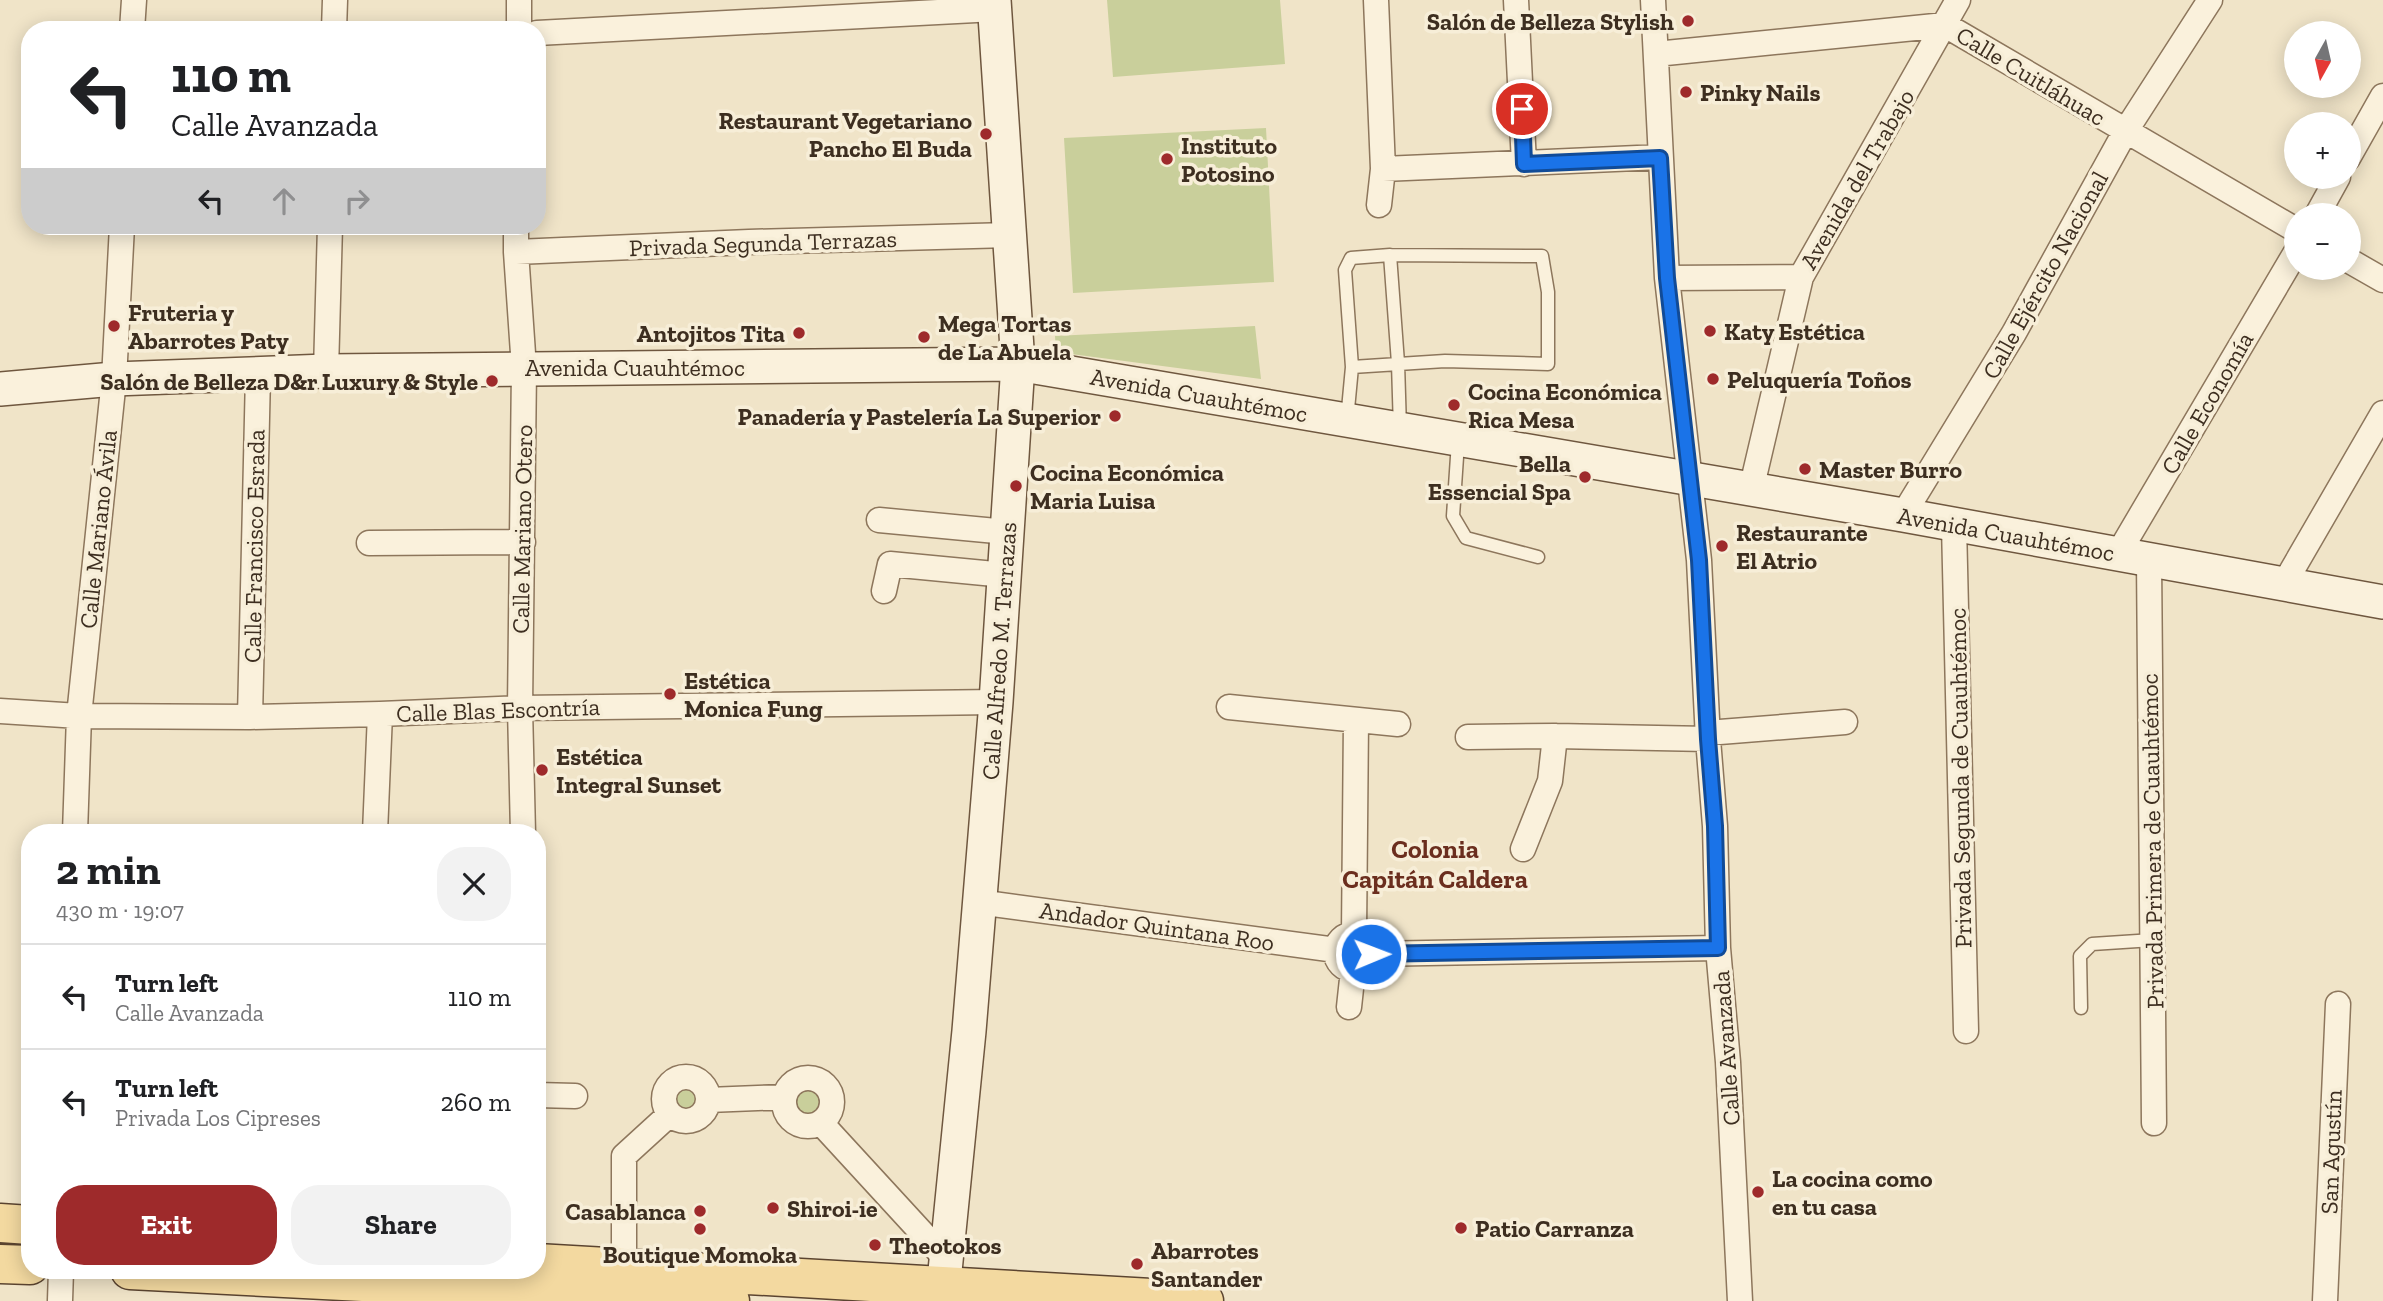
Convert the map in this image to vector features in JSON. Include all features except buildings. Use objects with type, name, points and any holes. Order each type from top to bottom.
[{"type":"main road","points":[[0,1223],[21,1224]]},
{"type":"main road","points":[[0,1264],[21,1265]]},
{"type":"main road","points":[[534,1281],[624,1267],[944,1282],[1204,1301]]},
{"type":"main road","points":[[461,1279],[534,1281],[730,1301]]},
{"type":"street","points":[[133,21],[134,0]]},
{"type":"street","points":[[334,21],[335,0]]},
{"type":"street","points":[[519,0],[519,21]]},
{"type":"street","points":[[1376,0],[1383,169],[1379,205]]},
{"type":"street","points":[[1516,0],[1524,164]]},
{"type":"street","name":"Calle Avanzada","points":[[1653,0],[1667,278],[1699,560],[1707,736],[1715,826],[1718,948],[1728,1062],[1740,1301]]},
{"type":"street","name":"Avenida del Trabajo","points":[[1751,490],[1801,277],[1958,0]]},
{"type":"street","name":"Calle Ejército Nacional","points":[[1903,515],[2014,333],[2125,132],[2210,0]]},
{"type":"street","points":[[546,32],[994,4]]},
{"type":"street","name":"Calle Alfredo M. Terrazas","points":[[944,1282],[969,1031],[996,702],[1018,364],[994,4]]},
{"type":"street","name":"Calle Cuitláhuac","points":[[1656,54],[1945,25],[2284,223]]},
{"type":"street","points":[[2361,135],[2383,96]]},
{"type":"street","points":[[1383,169],[1660,158]]},
{"type":"street","name":"Calle Mariano Ávila","points":[[75,824],[79,716],[114,379],[122,235]]},
{"type":"street","points":[[326,371],[330,235]]},
{"type":"street","name":"Calle Mariano Otero","points":[[516,235],[524,368],[520,708],[523,824]]},
{"type":"street","name":"Privada Segunda Terrazas","points":[[516,252],[1010,235]]},
{"type":"street","points":[[2361,267],[2383,280]]},
{"type":"street","name":"Calle Economía","points":[[2134,557],[2284,275]]},
{"type":"street","points":[[1667,278],[1801,277]]},
{"type":"street","name":"Avenida Cuauhtémoc","points":[[0,388],[114,379],[326,371],[1018,364],[1903,515],[2383,602]]},
{"type":"street","name":"Calle Francisco Esrada","points":[[250,717],[258,375]]},
{"type":"street","points":[[2284,584],[2383,413]]},
{"type":"street","points":[[879,520],[1007,532]]},
{"type":"street","name":"Privada Segunda de Cuauhtémoc","points":[[1954,525],[1966,1031]]},
{"type":"street","points":[[369,543],[523,542]]},
{"type":"street","name":"Privada Primera de Cuauhtémoc","points":[[2134,557],[2153,940],[2154,1123]]},
{"type":"street","points":[[884,591],[890,564],[1005,575]]},
{"type":"street","name":"Calle Blas Escontría","points":[[0,711],[79,716],[250,717],[380,715],[520,708],[996,702]]},
{"type":"street","points":[[1229,707],[1398,724]]},
{"type":"street","points":[[375,824],[380,715]]},
{"type":"street","points":[[1356,720],[1345,942],[1340,963],[1718,948]]},
{"type":"street","points":[[1468,737],[1707,736],[1845,722]]},
{"type":"street","points":[[1523,849],[1550,781],[1555,736]]},
{"type":"street","name":"Andador Quintana Roo","points":[[978,902],[1345,942]]},
{"type":"street","points":[[1349,1007],[1362,962]]},
{"type":"street","name":"San Agustín","points":[[2325,1301],[2338,1004]]},
{"type":"street","points":[[678,1078],[692,1078],[704,1086],[708,1100],[703,1113],[697,1118],[683,1120],[670,1114],[666,1108],[664,1094],[667,1087],[678,1078]]},
{"type":"street","points":[[815,1079],[828,1088],[832,1103],[827,1118],[821,1123],[805,1126],[791,1120],[784,1105],[784,1097],[792,1084],[799,1080],[815,1079]]},
{"type":"street","points":[[546,1095],[575,1096]]},
{"type":"street","points":[[708,1100],[784,1097]]},
{"type":"street","points":[[624,1267],[624,1156],[670,1114]]},
{"type":"street","points":[[821,1123],[944,1282]]},
{"type":"street","points":[[60,1301],[61,1279]]},
{"type":"lane","points":[[1390,254],[1400,429]]},
{"type":"lane","points":[[1347,420],[1352,367],[1345,271],[1351,258],[1390,254],[1542,256],[1548,292],[1548,365],[1445,361],[1352,367]]},
{"type":"lane","points":[[1458,439],[1453,516],[1466,538],[1538,557]]},
{"type":"lane","points":[[2081,1008],[2080,956],[2092,944],[2153,940]]},
{"type":"green space","points":[[1107,0],[1280,0],[1285,64],[1113,77]]},
{"type":"green space","points":[[1266,128],[1274,282],[1073,293],[1064,138]]},
{"type":"green space","points":[[1255,326],[1261,379],[1056,352],[1055,336]]},
{"type":"green space","points":[[686,1081],[699,1086],[704,1099],[699,1112],[686,1117],[673,1112],[668,1099],[673,1086]]},
{"type":"green space","points":[[808,1083],[821,1088],[826,1101],[821,1114],[808,1119],[795,1114],[790,1101],[795,1088]]},
{"type":"place","name":"Salón de Belleza Stylish","points":[[1688,21]]},
{"type":"place","name":"Pinky Nails","points":[[1686,92]]},
{"type":"place","name":"Restaurant Vegetariano Pancho El Buda","points":[[986,134]]},
{"type":"place","name":"Instituto Potosino","points":[[1167,159]]},
{"type":"place","name":"Fruteria y Abarrotes Paty","points":[[114,326]]},
{"type":"place","name":"Katy Estética","points":[[1710,331]]},
{"type":"place","name":"Antojitos Tita","points":[[799,333]]},
{"type":"place","name":"Mega Tortas de La Abuela","points":[[924,337]]},
{"type":"place","name":"Peluquería Toños","points":[[1713,379]]},
{"type":"place","name":"Salón de Belleza D&r Luxury & Style","points":[[492,381]]},
{"type":"place","name":"Cocina Económica Rica Mesa","points":[[1454,405]]},
{"type":"place","name":"Panadería y Pastelería La Superior","points":[[1115,416]]},
{"type":"place","name":"Master Burro","points":[[1805,469]]},
{"type":"place","name":"Bella Essencial Spa","points":[[1585,477]]},
{"type":"place","name":"Cocina Económica Maria Luisa","points":[[1016,486]]},
{"type":"place","name":"Restaurante El Atrio","points":[[1722,546]]},
{"type":"place","name":"Estética Monica Fung","points":[[670,694]]},
{"type":"place","name":"Estética Integral Sunset","points":[[542,770]]},
{"type":"place","name":"La cocina como en tu casa","points":[[1758,1192]]},
{"type":"place","name":"Shiroi-ie","points":[[773,1208]]},
{"type":"place","name":"Casablanca","points":[[700,1211]]},
{"type":"place","name":"Patio Carranza","points":[[1461,1228]]},
{"type":"place","name":"Boutique Momoka","points":[[700,1229]]},
{"type":"place","name":"Theotokos","points":[[875,1245]]},
{"type":"place","name":"Abarrotes Santander","points":[[1137,1264]]},
{"type":"district","name":"Colonia Capitán Caldera","points":[[1435,864]]},
{"type":"route","points":[[1371,954],[1718,948],[1715,826],[1699,560],[1667,278],[1660,158],[1524,164],[1522,109]]}]
